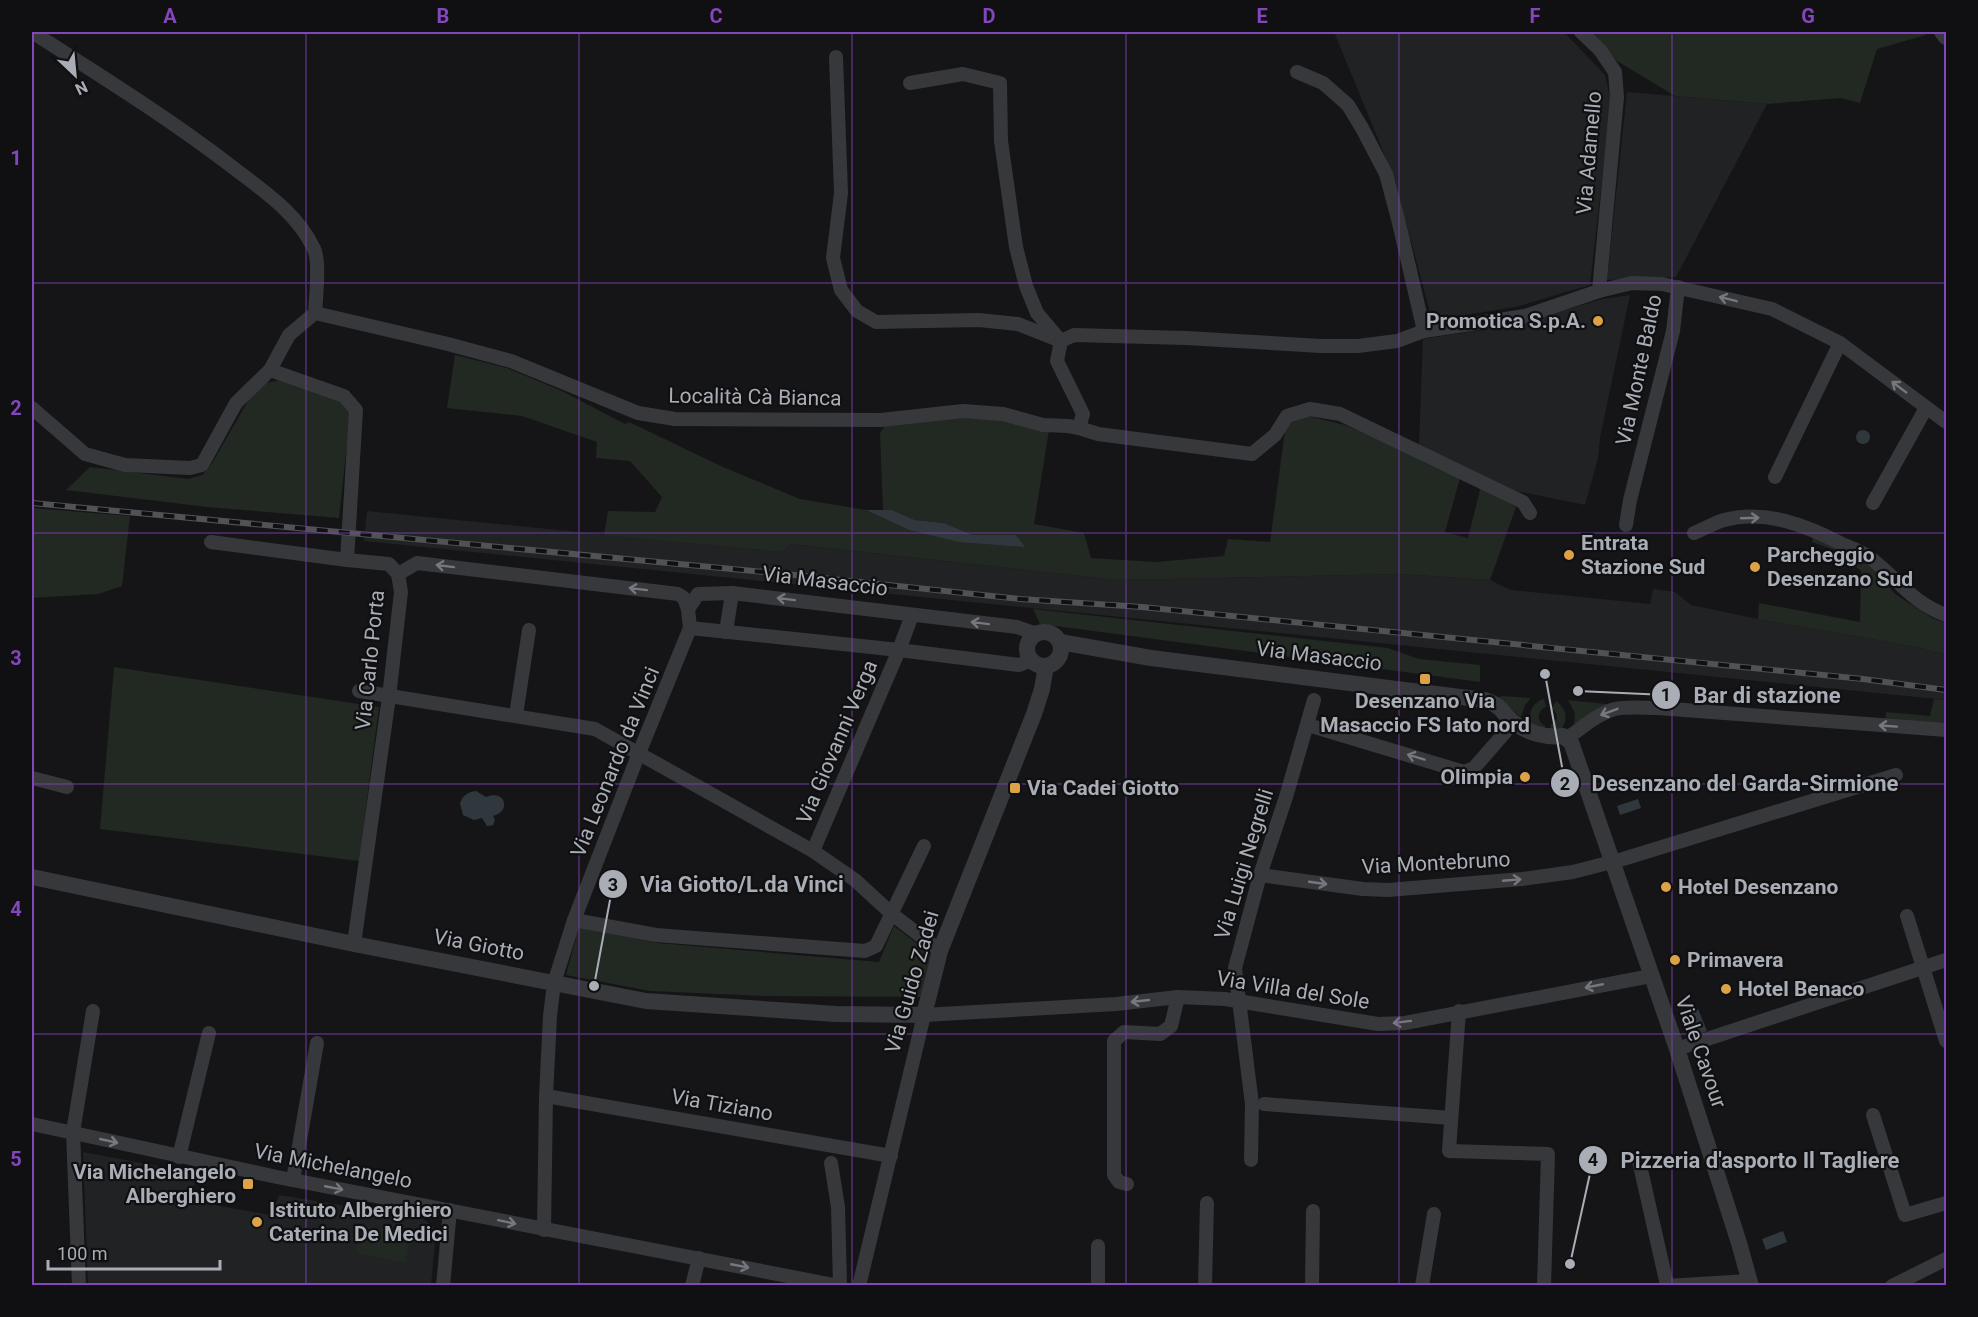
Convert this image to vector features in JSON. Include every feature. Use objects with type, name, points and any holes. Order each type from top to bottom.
[{"type":"street","points":[[32,32],[187,132],[282,205],[305,231],[316,252],[315,313],[289,335],[270,370],[236,403],[202,465],[190,468],[125,465],[85,454],[32,408]]},
{"type":"street","name":"Via Adamello","points":[[1581,32],[1600,50],[1615,72],[1617,96],[1599,291]]},
{"type":"street","points":[[1942,32],[1947,37]]},
{"type":"street","points":[[836,57],[841,193],[832,258],[841,290],[857,311],[876,322],[979,320],[1018,324],[1061,341],[1074,335],[1085,335],[1358,346],[1397,340],[1424,330],[1525,316],[1599,291],[1632,284],[1662,284],[1678,287]]},
{"type":"street","points":[[1297,72],[1323,83],[1348,105],[1386,174],[1424,330]]},
{"type":"street","points":[[910,83],[963,74],[1000,83],[1001,141],[1016,247],[1026,286],[1037,314],[1061,341]]},
{"type":"street","name":"Via Monte Baldo","points":[[1626,525],[1630,500],[1672,331],[1678,287],[1772,309],[1840,343],[1947,422]]},
{"type":"street","name":"Località Cà Bianca","points":[[315,313],[511,361],[638,413],[675,419],[881,420],[963,411],[1003,414],[1043,425],[1068,426],[1098,434],[1252,454],[1275,435],[1287,416],[1310,409],[1341,414],[1523,502],[1530,513]]},
{"type":"street","points":[[1061,341],[1057,360],[1083,414],[1079,428]]},
{"type":"street","points":[[1774,477],[1840,343]]},
{"type":"street","points":[[270,370],[344,396],[356,410],[347,560]]},
{"type":"street","points":[[1873,503],[1926,408]]},
{"type":"street","points":[[1694,533],[1724,520],[1748,517],[1776,518],[1814,529],[1871,558],[1910,595],[1947,615]]},
{"type":"street","name":"Via Carlo Porta","points":[[211,542],[389,564],[398,574],[401,592],[389,697],[354,944]]},
{"type":"street","points":[[398,574],[417,563],[678,594],[684,598],[688,609]]},
{"type":"street","name":"Via Masaccio","points":[[726,632],[732,593]]},
{"type":"street","name":"Via Masaccio","points":[[688,609],[698,594],[732,593],[1017,627],[1037,633]]},
{"type":"street","name":"Via Leonardo da Vinci","points":[[544,1230],[546,1096],[554,983],[574,920],[690,628],[688,609]]},
{"type":"street","name":"Via Masaccio","points":[[899,650],[912,615]]},
{"type":"street","points":[[690,628],[899,650],[1019,666],[1056,661],[1061,652],[1060,642],[1047,632],[1032,636],[1027,646],[1029,656],[1039,663]]},
{"type":"street","points":[[516,716],[529,630]]},
{"type":"street","name":"Via Masaccio","points":[[1060,642],[1151,658],[1468,697],[1495,703],[1514,722],[1530,731],[1549,737],[1565,737]]},
{"type":"street","name":"Via Giovanni Verga","points":[[813,851],[899,650]]},
{"type":"street","name":"Via Guido Zadei","points":[[859,1286],[940,951],[1034,714],[1042,689],[1039,663]]},
{"type":"street","points":[[359,691],[595,729],[813,851],[855,880],[892,914],[940,951]]},
{"type":"street","name":"Via Luigi Negrelli","points":[[1251,1160],[1252,1104],[1235,968],[1260,875],[1314,700]]},
{"type":"street","points":[[1565,737],[1594,719],[1616,709],[1658,708],[1947,730]]},
{"type":"street","points":[[1308,725],[1464,772],[1474,768],[1514,722]]},
{"type":"street","name":"Viale Cavour","points":[[1565,737],[1574,746],[1614,862],[1677,1049],[1736,1232],[1750,1283]]},
{"type":"street","name":"Via Montebruno","points":[[1260,875],[1363,889],[1388,890],[1522,879],[1574,872],[1614,862],[1896,775]]},
{"type":"street","points":[[32,778],[67,787]]},
{"type":"street","points":[[574,920],[656,935],[865,951],[876,946],[924,846]]},
{"type":"street","name":"Via Giotto","points":[[32,877],[354,944],[646,1001],[836,1014],[924,1015]]},
{"type":"street","points":[[1907,916],[1947,1041]]},
{"type":"street","points":[[1677,1049],[1947,960]]},
{"type":"street","name":"Via Villa del Sole","points":[[924,1015],[1116,1004],[1178,997],[1225,999],[1378,1024],[1405,1023],[1652,976]]},
{"type":"street","points":[[1127,1184],[1119,1182],[1114,1175],[1114,1041],[1124,1032],[1160,1034],[1171,1026],[1178,997]]},
{"type":"street","points":[[79,1286],[73,1132],[93,1011]]},
{"type":"street","points":[[1459,1011],[1449,1151],[1548,1154],[1544,1286]]},
{"type":"street","points":[[178,1157],[209,1033]]},
{"type":"street","points":[[293,1180],[317,1043]]},
{"type":"street","name":"Via Tiziano","points":[[546,1096],[891,1156]]},
{"type":"street","points":[[1264,1104],[1451,1118]]},
{"type":"street","points":[[1873,1115],[1905,1215],[1947,1203]]},
{"type":"street","name":"Via Michelangelo","points":[[32,1124],[178,1157],[839,1286]]},
{"type":"street","points":[[1639,1161],[1667,1286],[1750,1283]]},
{"type":"street","points":[[831,1162],[838,1207],[839,1286]]},
{"type":"street","points":[[1205,1286],[1207,1203]]},
{"type":"street","points":[[443,1286],[450,1210]]},
{"type":"street","points":[[1312,1286],[1313,1210]]},
{"type":"street","points":[[1422,1286],[1434,1214]]},
{"type":"street","points":[[1098,1246],[1098,1286]]},
{"type":"street","points":[[692,1286],[699,1258]]},
{"type":"street","points":[[1892,1286],[1947,1259]]},
{"type":"shaded area","points":[[1334,32],[1564,32],[1605,75],[1611,101],[1590,285],[1516,307],[1432,320],[1395,180]]},
{"type":"shaded area","points":[[1590,32],[1923,32],[1926,35],[1877,49],[1860,103],[1841,98],[1767,104],[1675,96],[1617,61]]},
{"type":"shaded area","points":[[1627,92],[1767,104],[1676,277],[1607,280]]},
{"type":"shaded area","points":[[1630,295],[1600,438],[1598,458],[1585,505],[1516,491],[1419,445],[1423,339],[1509,326],[1603,299]]},
{"type":"shaded area","points":[[455,355],[507,368],[562,391],[625,424],[629,422],[723,467],[800,499],[866,510],[909,530],[1024,547],[1016,535],[973,535],[944,523],[915,520],[892,510],[883,510],[880,433],[887,423],[953,416],[999,418],[1049,430],[1034,524],[1084,533],[1091,558],[1155,562],[1224,556],[1228,539],[1270,542],[1286,423],[1308,416],[1345,425],[1420,457],[1425,463],[1460,478],[1445,532],[1468,538],[1481,486],[1516,507],[1490,580],[1401,574],[1117,580],[791,544],[781,552],[604,535],[608,511],[655,512],[662,497],[630,461],[596,458],[597,442],[522,416],[447,408]]},
{"type":"shaded area","points":[[280,380],[339,400],[347,407],[350,416],[339,518],[207,507],[66,490],[90,467],[188,479],[202,475],[211,465],[252,394],[266,383]]},
{"type":"shaded area","points":[[1863,430],[1868,432],[1870,437],[1868,442],[1863,444],[1858,442],[1856,437],[1858,432]]},
{"type":"shaded area","points":[[32,508],[130,516],[122,586],[98,594],[32,598]]},
{"type":"shaded area","points":[[866,510],[892,510],[915,520],[944,523],[973,535],[1016,535],[1025,547],[959,542],[909,530]]},
{"type":"shaded area","points":[[367,511],[781,552],[791,544],[1117,580],[1401,574],[1490,580],[1511,590],[1650,604],[1653,589],[1675,592],[1691,605],[1916,647],[1946,655],[1946,700],[364,541]]},
{"type":"shaded area","points":[[1813,535],[1872,566],[1895,594],[1932,618],[1946,623],[1946,655],[1916,647],[1758,619],[1759,603],[1860,622],[1861,571],[1837,551],[1812,542]]},
{"type":"shaded area","points":[[1033,609],[1388,648],[1419,659],[1480,665],[1480,682],[1040,624]]},
{"type":"shaded area","points":[[114,667],[379,707],[359,861],[100,829]]},
{"type":"shaded area","points":[[1502,696],[1531,698],[1525,705],[1521,717],[1497,698]]},
{"type":"shaded area","points":[[1544,699],[1546,707],[1539,716],[1545,726],[1544,731],[1532,726],[1530,717],[1533,706]]},
{"type":"shaded area","points":[[1934,699],[1946,700],[1946,725],[1885,719],[1886,712],[1930,716]]},
{"type":"shaded area","points":[[1568,700],[1615,705],[1574,728],[1575,713]]},
{"type":"shaded area","points":[[1556,701],[1564,711],[1566,719],[1560,731],[1550,732],[1551,725],[1557,719],[1552,708]]},
{"type":"shaded area","points":[[476,791],[486,797],[498,796],[504,802],[503,810],[493,816],[495,820],[493,825],[487,826],[482,818],[474,820],[463,815],[461,800],[466,794]]},
{"type":"shaded area","points":[[1638,799],[1641,808],[1620,815],[1617,806]]},
{"type":"shaded area","points":[[894,926],[931,954],[920,997],[766,996],[650,991],[566,975],[579,927],[658,943],[879,962]]},
{"type":"shaded area","points":[[1698,1009],[1707,1031],[1694,1036],[1685,1014]]},
{"type":"shaded area","name":"Istituto Alberghiero Caterina De Medici","points":[[83,1152],[195,1173],[193,1201],[270,1215],[279,1195],[422,1218],[434,1227],[435,1244],[431,1285],[88,1285]]},
{"type":"shaded area","points":[[362,1225],[411,1234],[405,1263],[356,1253]]},
{"type":"shaded area","points":[[1783,1231],[1787,1242],[1766,1250],[1762,1239]]},
{"type":"railway","points":[[32,503],[785,574],[1020,599],[1142,607],[1863,679],[1946,690]]},
{"type":"place","name":"Promotica S.p.A.","points":[[1598,321]]},
{"type":"place","name":"Entrata Stazione Sud","points":[[1569,555]]},
{"type":"place","name":"Parcheggio Desenzano Sud","points":[[1755,567]]},
{"type":"place","name":"Desenzano del Garda-Sirmione","points":[[1545,674]]},
{"type":"place","name":"Desenzano Via Masaccio FS lato nord","points":[[1425,679]]},
{"type":"place","name":"Bar di stazione","points":[[1578,691]]},
{"type":"place","name":"Olimpia","points":[[1525,777]]},
{"type":"place","name":"Via Cadei Giotto","points":[[1015,788]]},
{"type":"place","name":"Hotel Desenzano","points":[[1666,887]]},
{"type":"place","name":"Primavera","points":[[1675,960]]},
{"type":"place","name":"Via Giotto/L.da Vinci","points":[[594,986]]},
{"type":"place","name":"Hotel Benaco","points":[[1726,989]]},
{"type":"place","name":"Via Michelangelo Alberghiero","points":[[248,1184]]},
{"type":"place","name":"Istituto Alberghiero Caterina De Medici","points":[[257,1222]]},
{"type":"place","name":"Pizzeria d'asporto Il Tagliere","points":[[1570,1264]]}]
